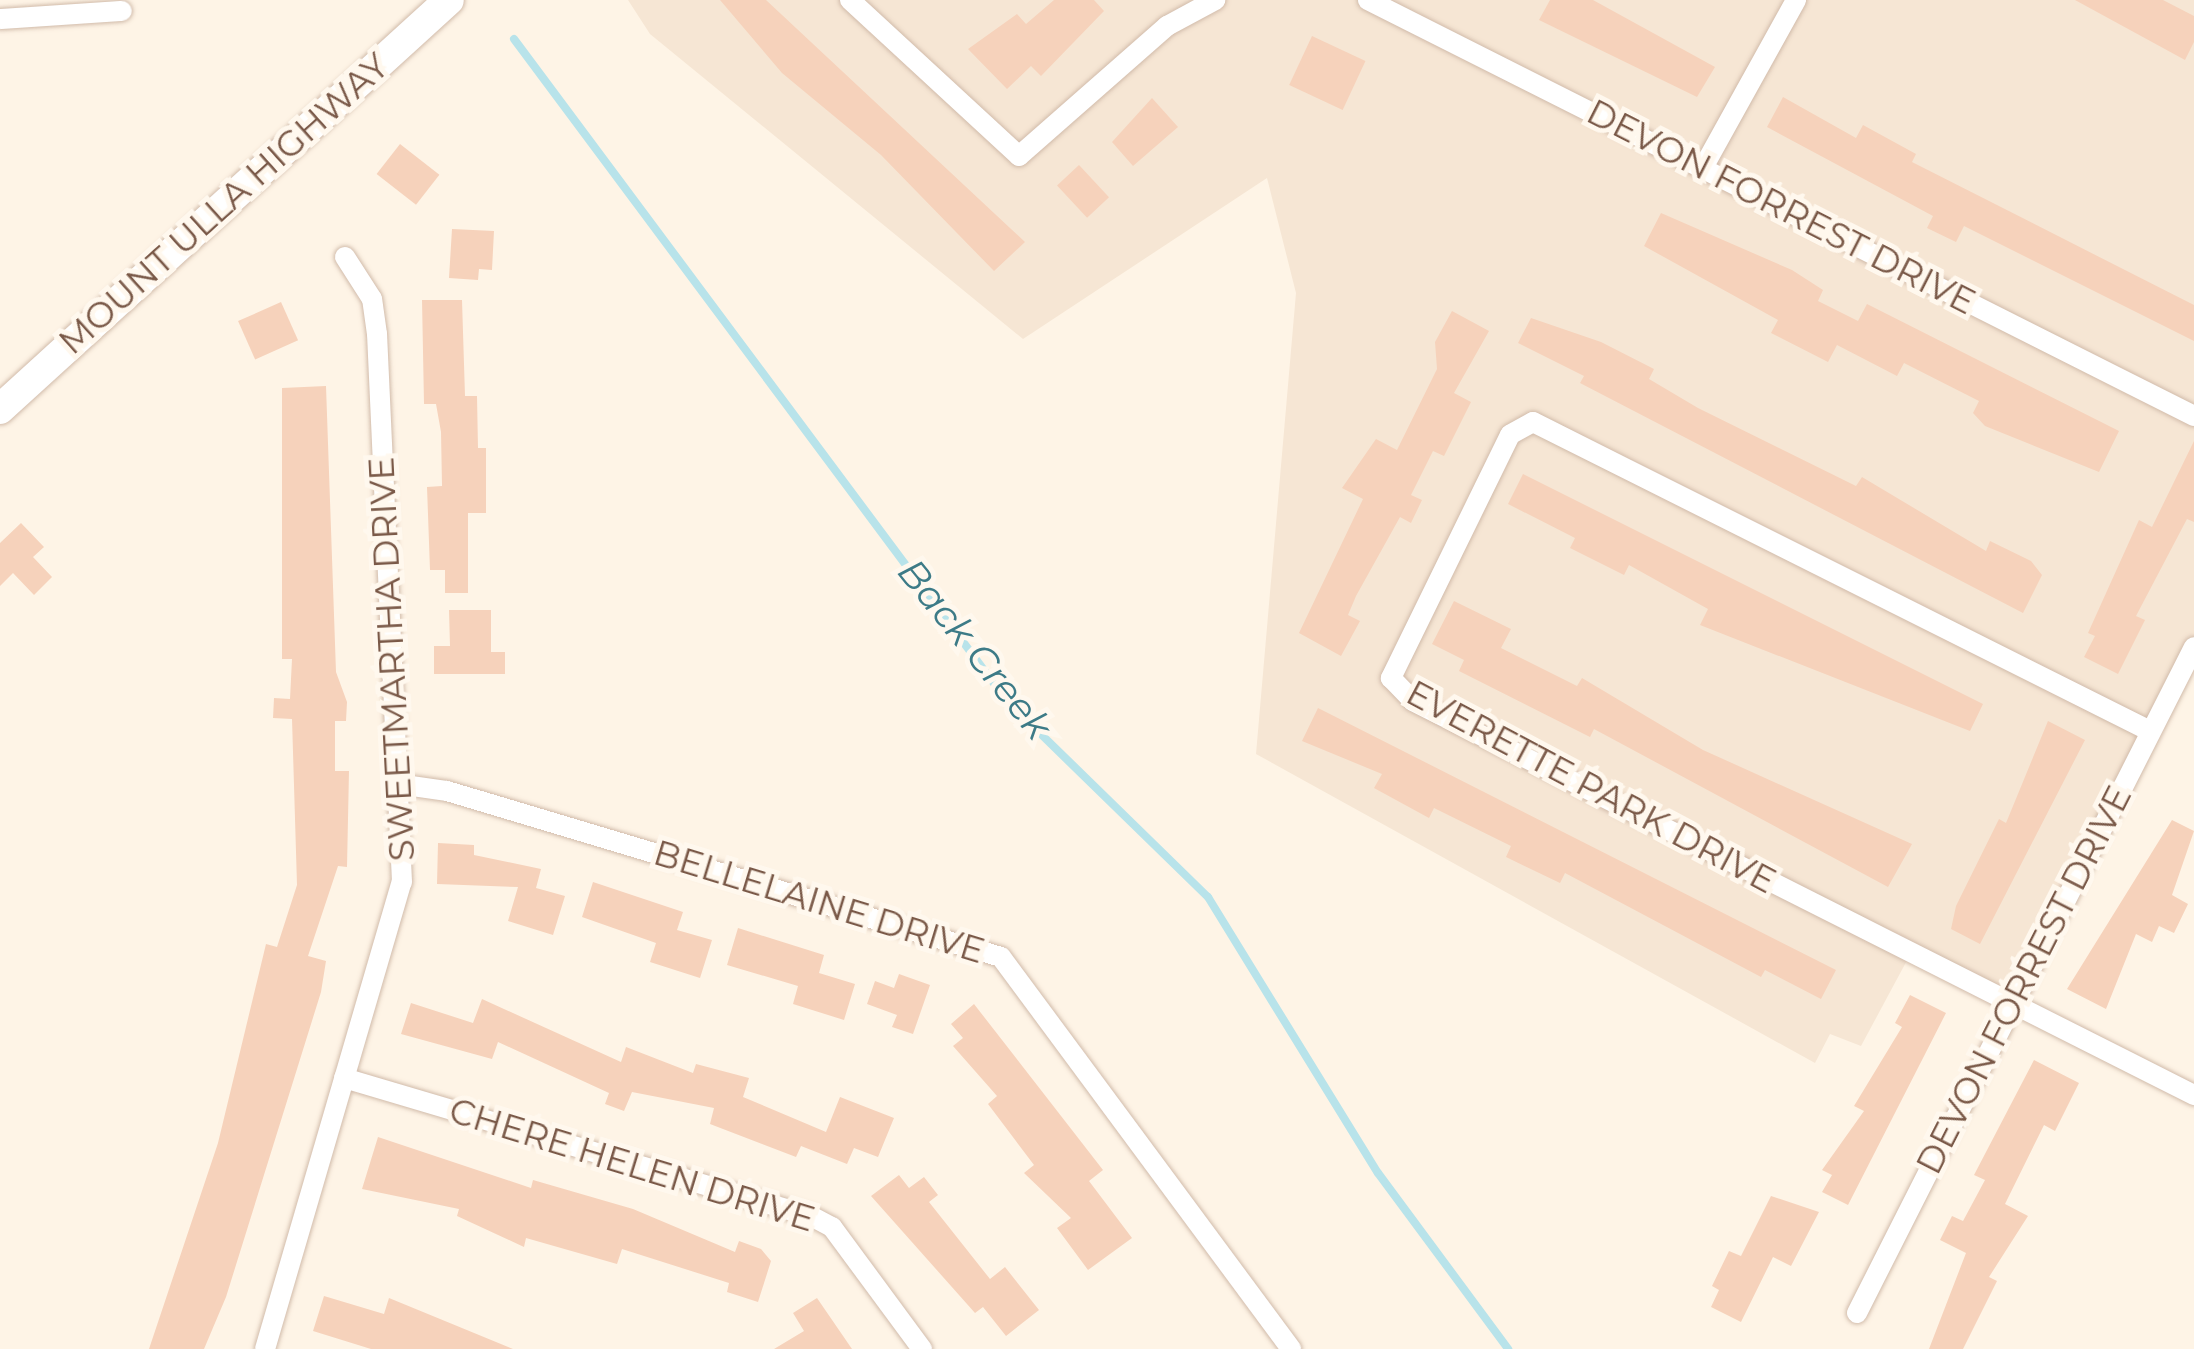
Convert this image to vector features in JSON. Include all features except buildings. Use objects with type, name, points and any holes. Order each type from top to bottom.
[{"type":"main road","name":"MOUNT ULLA HIGHWAY","points":[[2,403],[448,0]]},
{"type":"street","points":[[850,0],[1020,156],[1167,26],[1215,0]]},
{"type":"street","name":"DEVON FORREST DRIVE","points":[[1368,0],[2194,416]]},
{"type":"street","points":[[1704,166],[1796,0]]},
{"type":"street","points":[[0,19],[122,11]]},
{"type":"street","name":"SWEETMARTHA DRIVE","points":[[265,1349],[402,882],[377,334],[372,299],[345,257]]},
{"type":"street","name":"EVERETTE PARK DRIVE","points":[[2150,732],[1533,422],[1510,435],[1399,647],[1391,678],[1412,701],[2194,1095]]},
{"type":"street","name":"DEVON FORREST DRIVE","points":[[1856,1313],[2194,647]]},
{"type":"street","name":"BELLELAINE DRIVE","points":[[398,784],[448,791],[1001,957],[1023,976],[1291,1349]]},
{"type":"street","name":"CHERE HELEN DRIVE","points":[[344,1078],[811,1216],[832,1227],[922,1349]]},
{"type":"shaded area","points":[[628,0],[2194,0],[2194,647],[2011,1005],[1911,953],[1861,1046],[1830,1034],[1815,1063],[1256,754],[1296,293],[1267,178],[1023,339],[650,34]]},
{"type":"waterway","name":"Back Creek","points":[[514,39],[1007,701],[1208,897],[1378,1173],[1508,1349]]}]
